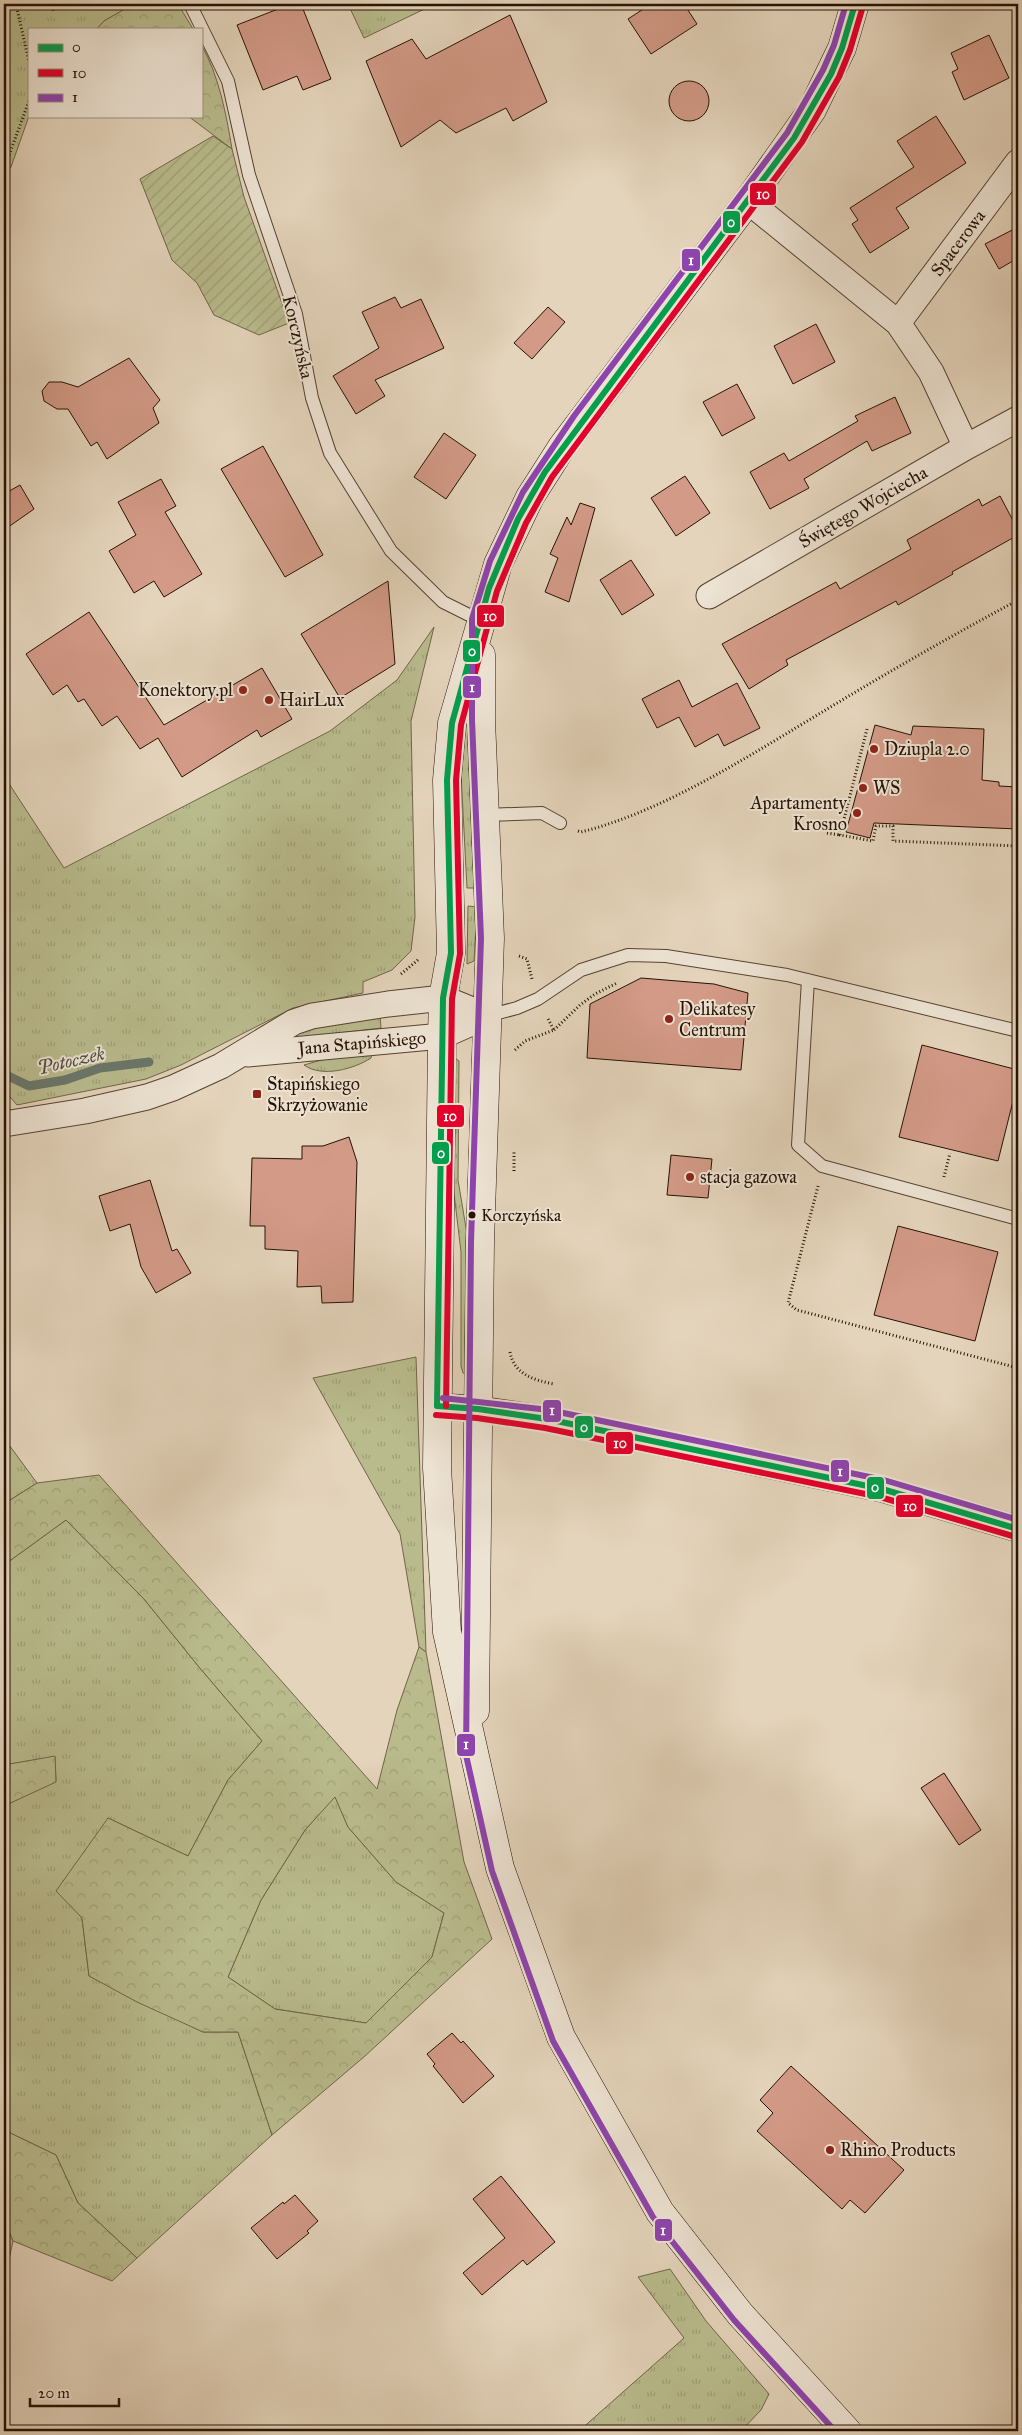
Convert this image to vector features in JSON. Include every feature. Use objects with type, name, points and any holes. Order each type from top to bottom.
[{"type":"main road","points":[[847,2431],[740,2314],[660,2212],[561,2036],[500,1868],[446,1632],[437,1468],[437,1406],[443,998],[451,953],[449,753],[452,723],[489,588],[518,519],[545,472],[587,413],[794,138],[821,94],[842,48],[855,4]]},
{"type":"main road","points":[[475,1755],[478,1409],[490,938],[481,720],[481,621]]},
{"type":"street","name":"Spacerowa","points":[[898,323],[1018,162]]},
{"type":"street","points":[[748,201],[898,323],[931,372],[966,447]]},
{"type":"street","name":"Świętego Wojciecha","points":[[709,596],[966,447],[1018,419]]},
{"type":"street","name":"Jana Stapińskiego","points":[[4,1124],[85,1111],[147,1097],[199,1077],[243,1054],[294,1022],[312,1016],[388,1004],[443,998],[487,1016]]},
{"type":"street","name":"Jana Stapińskiego","points":[[243,1054],[442,1036],[487,1016]]},
{"type":"street","points":[[437,1406],[478,1409],[547,1419],[882,1489],[1018,1529]]},
{"type":"lane","name":"Korczyńska","points":[[190,4],[202,28]]},
{"type":"lane","name":"Korczyńska","points":[[202,28],[228,81],[249,175],[296,314],[312,398],[330,453],[391,551],[443,602],[481,621]]},
{"type":"lane","points":[[485,815],[542,813],[560,823]]},
{"type":"lane","points":[[487,1016],[517,1008],[538,999],[581,970],[628,955],[666,956],[808,980],[1018,1031]]},
{"type":"lane","points":[[808,980],[798,1145],[822,1166],[1018,1219]]},
{"type":"path","points":[[16,4],[28,58]]},
{"type":"path","points":[[4,164],[28,104]]},
{"type":"path","points":[[560,823],[581,832],[609,826],[669,798],[716,775],[910,659],[1018,600]]},
{"type":"path","points":[[840,836],[867,729]]},
{"type":"path","points":[[827,833],[873,841],[876,826],[893,826],[893,841],[1018,846]]},
{"type":"path","points":[[554,1030],[595,994],[625,980]]},
{"type":"path","points":[[942,1186],[950,1153]]},
{"type":"path","points":[[822,1166],[788,1303],[797,1310],[1018,1368]]},
{"type":"green space","points":[[4,4],[53,4],[52,11],[71,4],[131,6],[104,21],[98,28],[28,28],[28,118],[11,167],[4,176]]},
{"type":"green space","points":[[126,4],[178,4],[192,28],[98,28],[104,21],[130,6]]},
{"type":"green space","points":[[348,4],[435,4],[364,38]]},
{"type":"green space","points":[[202,46],[217,82],[232,149],[191,118],[202,118]]},
{"type":"green space","points":[[213,136],[232,149],[244,197],[289,323],[259,335],[214,315],[197,283],[172,260],[140,179]]},
{"type":"green space","points":[[434,627],[411,721],[415,917],[411,951],[392,970],[363,982],[363,993],[293,1008],[181,1065],[146,1079],[17,1105],[4,1090],[4,776],[64,868],[330,731],[397,680]]},
{"type":"green space","points":[[465,719],[468,722],[476,888],[467,888],[459,735]]},
{"type":"green space","points":[[468,906],[477,907],[474,961],[467,964]]},
{"type":"green space","points":[[380,1014],[381,1028],[293,1037],[292,1032]]},
{"type":"green space","points":[[372,1053],[371,1058],[356,1066],[338,1070],[320,1071],[304,1065],[325,1059]]},
{"type":"green space","points":[[455,1058],[459,1061],[458,1180],[467,1234],[466,1374],[463,1373],[461,1366],[461,1252],[453,1185]]},
{"type":"green space","points":[[416,1357],[426,1652],[419,1647],[400,1534],[313,1378]]},
{"type":"green space","points":[[4,1438],[37,1483],[4,1504]]},
{"type":"green space","points":[[99,1475],[377,1789],[397,1710],[419,1647],[426,1652],[464,1862],[492,1939],[365,2056],[272,2135],[238,2032],[203,2032],[137,2002],[89,1976],[82,1918],[56,1891],[108,1818],[188,1856],[228,1780],[262,1741],[144,1599],[66,1520],[4,1565],[4,1504],[37,1483]],"holes":[[[335,1797],[348,1827],[396,1882],[444,1913],[432,1957],[366,2023],[275,2009],[228,1977],[261,1900],[305,1830]]]},
{"type":"green space","points":[[66,1520],[144,1599],[262,1741],[228,1780],[188,1856],[108,1818],[82,1918],[89,1976],[203,2032],[238,2032],[272,2135],[137,2258],[78,2203],[56,2155],[4,2130],[4,1806],[56,1781],[55,1757],[4,1765],[4,1565]]},
{"type":"green space","points":[[55,1756],[56,1782],[4,1806],[4,1765]]},
{"type":"green space","points":[[335,1796],[348,1827],[396,1882],[444,1913],[432,1957],[366,2023],[275,2009],[228,1977],[261,1900],[305,1830]]},
{"type":"green space","points":[[4,2130],[56,2155],[78,2203],[137,2258],[112,2281],[13,2241],[4,2219]]},
{"type":"green space","points":[[4,2219],[13,2241],[4,2283]]},
{"type":"green space","points":[[670,2269],[706,2321],[769,2394],[761,2410],[741,2431],[579,2431],[684,2338],[638,2277]]},
{"type":"building","points":[[291,4],[301,4],[331,79],[303,90],[297,76],[263,90],[237,25]]},
{"type":"building","points":[[651,4],[684,4],[697,24],[651,54],[628,19]]},
{"type":"building","points":[[510,15],[547,102],[513,121],[506,108],[456,133],[440,120],[401,147],[366,61],[412,39],[426,59]]},
{"type":"building","points":[[989,35],[1009,78],[964,100],[952,72],[958,69],[951,53]]},
{"type":"building","points":[[693,81],[700,84],[706,90],[709,101],[708,109],[700,118],[693,121],[685,121],[678,118],[670,109],[669,97],[672,90],[681,82]]},
{"type":"building","points":[[936,116],[966,163],[896,208],[909,228],[870,253],[852,224],[858,220],[850,208],[914,167],[897,141]]},
{"type":"building","points":[[1018,227],[1018,258],[999,269],[985,244]]},
{"type":"building","points":[[395,297],[401,308],[421,299],[444,348],[375,380],[385,396],[356,414],[333,376],[379,348],[362,312]]},
{"type":"building","points":[[548,307],[565,322],[532,359],[514,343]]},
{"type":"building","points":[[816,324],[835,362],[793,384],[774,346]]},
{"type":"building","points":[[129,358],[160,400],[153,408],[159,423],[107,459],[97,442],[91,446],[68,409],[57,409],[44,401],[42,391],[49,382],[62,382],[78,387]]},
{"type":"building","points":[[737,384],[755,418],[722,436],[703,402]]},
{"type":"building","points":[[895,397],[911,433],[872,451],[867,441],[804,479],[809,488],[770,509],[750,472],[784,453],[789,461],[858,421],[855,416]]},
{"type":"building","points":[[444,433],[476,455],[446,499],[414,477]]},
{"type":"building","points":[[263,446],[323,555],[285,577],[221,469]]},
{"type":"building","points":[[685,476],[710,513],[676,536],[651,498]]},
{"type":"building","points":[[161,479],[176,506],[165,512],[202,574],[164,597],[154,581],[134,593],[109,551],[136,535],[118,502]]},
{"type":"building","points":[[20,485],[34,509],[4,530],[4,494]]},
{"type":"building","points":[[1000,496],[1018,530],[1018,535],[898,605],[896,601],[786,660],[788,665],[749,689],[722,644],[836,582],[840,589],[911,549],[907,540],[979,499],[982,506]]},
{"type":"building","points":[[580,503],[595,508],[569,602],[545,592],[558,558],[550,554],[567,517],[571,525]]},
{"type":"building","points":[[631,560],[654,595],[622,615],[600,580]]},
{"type":"building","points":[[388,581],[395,664],[340,698],[301,634]]},
{"type":"building","points":[[89,612],[164,725],[262,668],[292,719],[261,737],[257,730],[182,777],[158,738],[140,749],[117,716],[102,726],[84,699],[78,702],[67,685],[53,695],[26,654]]},
{"type":"building","points":[[679,680],[692,707],[737,683],[760,728],[724,746],[718,734],[695,747],[679,717],[657,728],[642,699]]},
{"type":"building","points":[[875,725],[911,735],[913,726],[984,729],[982,780],[999,782],[999,786],[1018,787],[1018,829],[874,823],[870,838],[846,832]]},
{"type":"building","points":[[641,978],[714,984],[748,993],[741,1070],[587,1058],[590,1004]]},
{"type":"building","points":[[922,1045],[1018,1070],[1018,1081],[998,1161],[899,1137]]},
{"type":"building","points":[[349,1137],[357,1162],[353,1302],[322,1303],[321,1286],[297,1287],[298,1251],[265,1249],[265,1226],[250,1226],[252,1158],[302,1159],[302,1146],[323,1146]]},
{"type":"building","name":"stacja gazowa","points":[[671,1155],[712,1159],[708,1198],[667,1195]]},
{"type":"building","points":[[150,1180],[172,1251],[177,1249],[191,1273],[156,1293],[141,1267],[130,1224],[110,1231],[99,1196]]},
{"type":"building","points":[[898,1226],[998,1252],[975,1341],[874,1315]]},
{"type":"building","points":[[944,1773],[981,1830],[959,1845],[921,1788]]},
{"type":"building","points":[[452,2033],[461,2043],[463,2041],[494,2076],[463,2103],[433,2066],[435,2064],[427,2054]]},
{"type":"building","name":"Rhino Products","points":[[791,2066],[904,2170],[865,2213],[850,2200],[842,2209],[757,2131],[773,2113],[760,2100]]},
{"type":"building","points":[[501,2176],[555,2242],[527,2265],[523,2260],[482,2295],[463,2273],[505,2238],[473,2199]]},
{"type":"building","points":[[295,2195],[318,2221],[307,2231],[309,2233],[277,2259],[251,2228],[283,2202],[284,2204]]},
{"type":"waterway","name":"Potoczek","points":[[4,1074],[29,1086],[65,1080],[100,1068],[149,1062]]},
{"type":"transit line","name":"1","points":[[835,2431],[734,2320],[653,2217],[553,2041],[492,1871],[466,1755],[471,1242],[481,938],[472,720],[472,619],[490,561],[523,492],[574,416],[787,133],[823,70],[834,45],[846,4]]},
{"type":"transit line","name":"0","points":[[437,1406],[443,998],[451,953],[447,780],[452,723],[489,588],[518,519],[545,472],[794,138],[831,74],[842,48],[855,4]]},
{"type":"transit line","name":"10","points":[[446,1406],[452,999],[460,954],[456,780],[461,725],[497,591],[526,523],[552,477],[802,142],[839,77],[850,50],[863,6]]},
{"type":"transit line","name":"1","points":[[443,1398],[549,1410],[884,1480],[1018,1520]]},
{"type":"transit line","name":"0","points":[[437,1406],[478,1409],[547,1419],[882,1489],[1018,1529]]},
{"type":"transit line","name":"10","points":[[436,1415],[477,1418],[545,1428],[880,1497],[1016,1537]]},
{"type":"place","name":"Konektory.pl","points":[[243,690]]},
{"type":"place","name":"HairLux","points":[[269,700]]},
{"type":"place","name":"Dziupla 2.0","points":[[874,749]]},
{"type":"place","name":"WS","points":[[863,788]]},
{"type":"place","name":"Apartamenty Krosno","points":[[857,813]]},
{"type":"place","name":"Delikatesy Centrum","points":[[669,1019]]},
{"type":"place","name":"Stapińskiego Skrzyżowanie","points":[[257,1094]]},
{"type":"place","name":"stacja gazowa","points":[[690,1177]]},
{"type":"place","name":"Korczyńska","points":[[472,1215]]},
{"type":"place","name":"Rhino Products","points":[[830,2150]]}]
